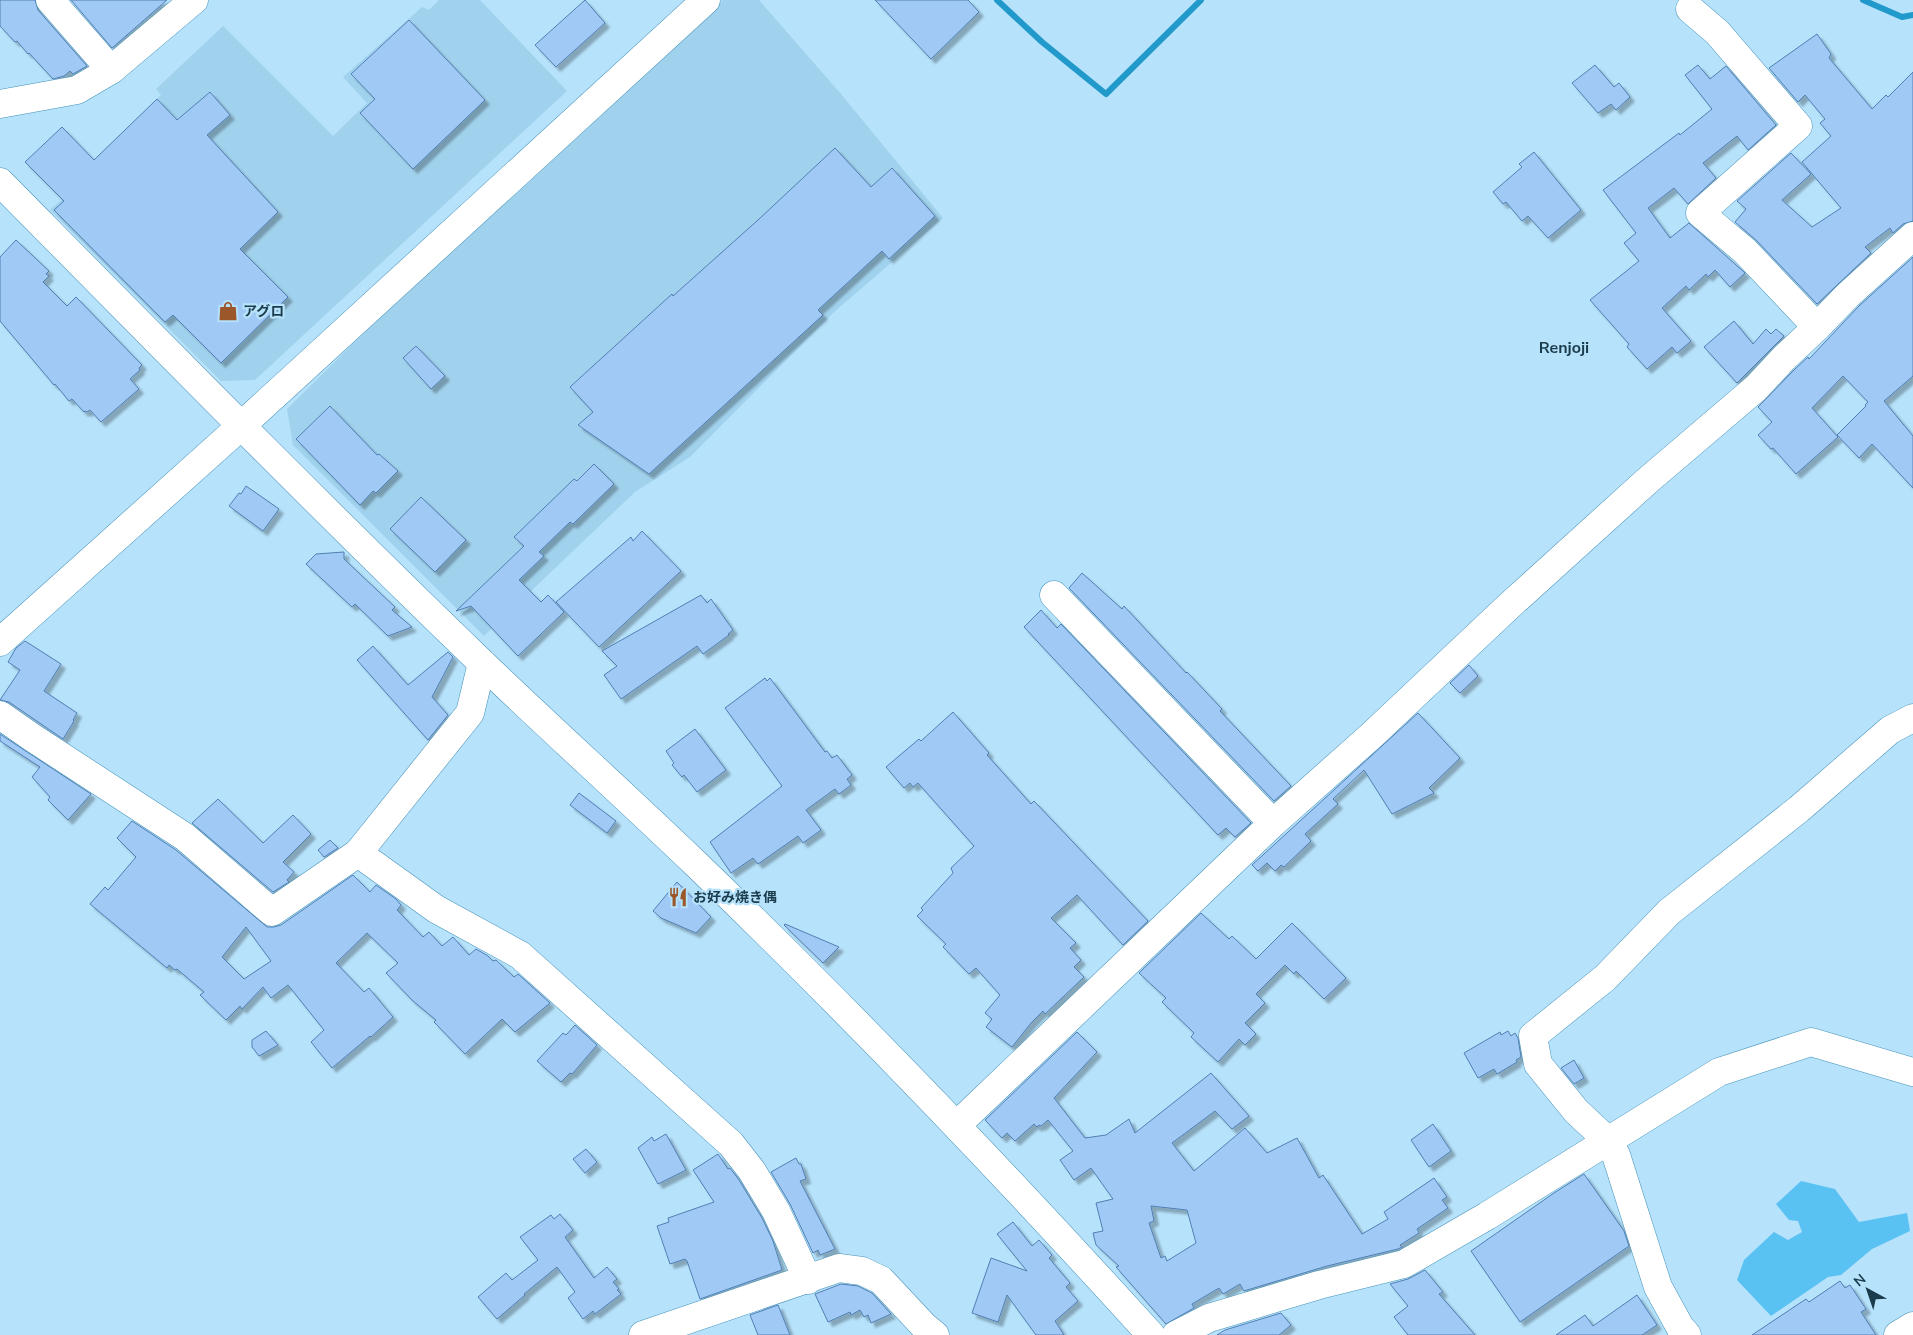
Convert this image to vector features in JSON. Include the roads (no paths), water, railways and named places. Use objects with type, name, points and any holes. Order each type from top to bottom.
[{"type":"street","points":[[50,0],[111,70]]},
{"type":"street","points":[[0,104],[77,90],[111,70],[194,0]]},
{"type":"street","points":[[0,642],[241,426],[706,0]]},
{"type":"street","points":[[1690,9],[1718,32],[1798,126],[1700,214],[1745,251],[1818,327]]},
{"type":"street","points":[[0,182],[241,426],[482,663],[697,865],[957,1125],[1151,1335]]},
{"type":"street","points":[[957,1125],[1273,822],[1372,735],[1510,605],[1647,481],[1756,388],[1848,295],[1913,236]]},
{"type":"street","points":[[1054,595],[1273,822]]},
{"type":"street","points":[[0,715],[185,837],[272,912],[358,853],[470,713],[482,663]]},
{"type":"street","points":[[1687,1335],[1680,1327],[1658,1287],[1616,1155],[1607,1140],[1576,1111],[1538,1064],[1533,1036],[1605,978],[1669,912],[1800,809],[1890,730],[1913,718]]},
{"type":"street","points":[[358,853],[436,909],[520,955],[730,1144],[752,1171],[776,1211],[808,1280]]},
{"type":"street","points":[[1176,1335],[1210,1318],[1228,1312],[1319,1284],[1404,1264],[1487,1216],[1719,1072],[1812,1042],[1913,1072]]},
{"type":"street","points":[[643,1335],[839,1268],[862,1271],[881,1280],[934,1335]]},
{"type":"street","points":[[1898,1335],[1913,1326]]},
{"type":"waterway","points":[[997,0],[1042,42],[1106,94],[1201,0]]},
{"type":"waterway","points":[[1863,0],[1902,17],[1913,15]]},
{"type":"place","name":"アグロ","points":[[228,311]]},
{"type":"place","name":"お好み焼き偶","points":[[678,897]]},
{"type":"district","name":"Renjoji","points":[[1564,348]]}]
